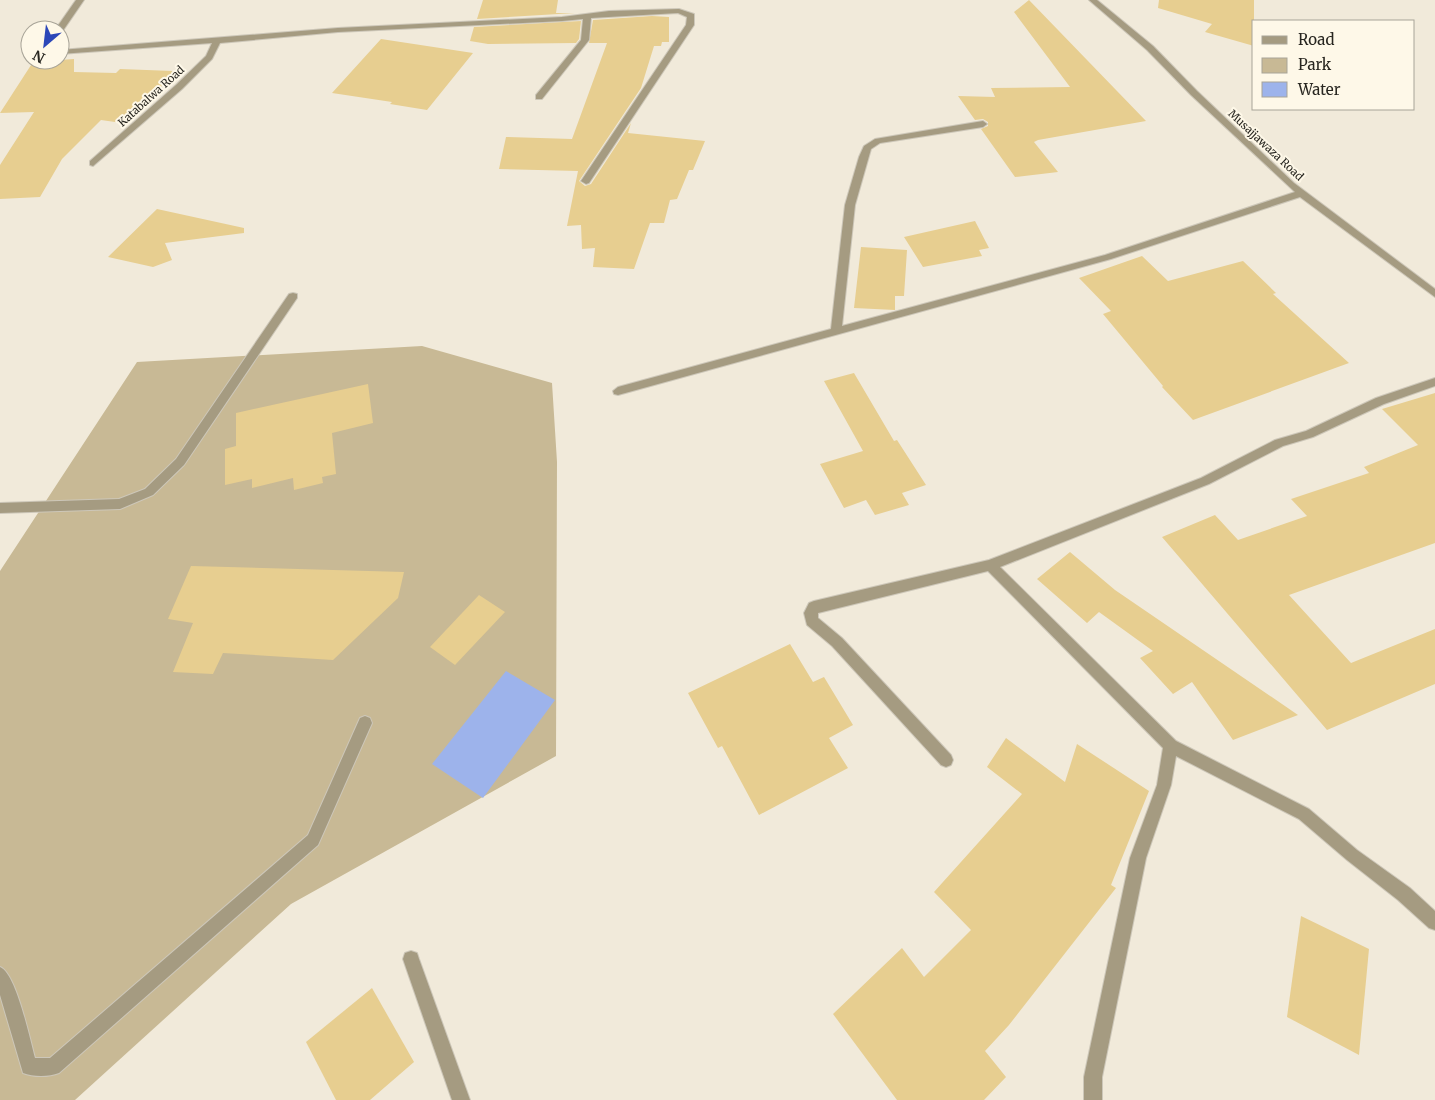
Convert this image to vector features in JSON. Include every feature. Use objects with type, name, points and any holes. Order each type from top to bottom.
[{"type":"street","points":[[66,20],[80,0]]},
{"type":"street","name":"Musajjawaza Road","points":[[1094,0],[1150,48],[1201,100],[1291,185],[1435,294]]},
{"type":"street","points":[[70,51],[338,30],[587,15],[679,11],[690,16],[690,25],[586,181]]},
{"type":"street","points":[[539,97],[586,40],[587,15]]},
{"type":"street","name":"Katabalwa Road","points":[[93,163],[179,87],[209,57],[217,40]]},
{"type":"street","points":[[836,331],[850,205],[867,148],[878,141],[983,124]]},
{"type":"street","points":[[618,391],[1108,257],[1302,193]]},
{"type":"street","points":[[0,508],[120,504],[149,492],[180,462],[292,296]]},
{"type":"street","points":[[946,760],[837,642],[812,621],[811,613],[814,607],[990,565],[1206,481],[1279,443],[1309,434],[1380,401],[1435,382]]},
{"type":"street","points":[[990,565],[1172,746],[1304,814],[1352,855],[1404,894],[1435,922]]},
{"type":"street","points":[[0,976],[5,983],[29,1067],[53,1067],[312,840],[365,724]]},
{"type":"street","points":[[1093,1100],[1093,1077],[1138,858],[1164,785],[1172,746]]},
{"type":"street","points":[[412,959],[461,1100]]},
{"type":"green space","points":[[422,346],[552,383],[557,462],[556,756],[291,904],[75,1100],[0,1100],[0,571],[137,362]]},
{"type":"water","points":[[506,671],[555,700],[483,798],[432,764]]},
{"type":"building","points":[[483,0],[558,0],[556,13],[575,13],[477,19]]},
{"type":"building","points":[[1029,0],[1146,121],[1038,140],[1034,142],[1058,172],[1015,177],[981,129],[988,126],[988,122],[983,119],[975,120],[958,96],[995,97],[991,88],[1070,87],[1014,12]]},
{"type":"building","points":[[1159,0],[1254,0],[1252,45],[1205,32],[1212,24],[1158,8]]},
{"type":"building","points":[[652,16],[669,17],[669,42],[662,42],[661,46],[654,46],[641,88],[579,181],[585,186],[591,184],[631,123],[628,133],[705,141],[693,170],[689,170],[677,199],[670,200],[664,223],[650,223],[634,269],[593,267],[595,248],[582,249],[581,225],[567,226],[578,171],[499,169],[506,137],[572,139],[607,43],[589,43],[593,20]]},
{"type":"building","points":[[581,21],[579,39],[576,43],[488,44],[470,41],[474,27]]},
{"type":"building","points":[[381,39],[473,53],[427,110],[390,104],[392,102],[332,93]]},
{"type":"building","points":[[70,59],[74,59],[74,72],[116,73],[120,69],[173,71],[150,102],[122,123],[101,120],[62,159],[40,197],[0,199],[0,165],[34,112],[0,113],[28,70],[70,70]]},
{"type":"building","points":[[157,209],[244,228],[244,233],[165,243],[172,260],[153,267],[108,257]]},
{"type":"building","points":[[975,221],[989,248],[979,250],[982,256],[923,267],[904,237]]},
{"type":"building","points":[[861,247],[907,250],[904,296],[895,296],[895,310],[854,308]]},
{"type":"building","points":[[1142,256],[1168,281],[1243,261],[1276,293],[1273,294],[1349,363],[1193,420],[1162,387],[1103,314],[1111,311],[1079,278]]},
{"type":"building","points":[[854,373],[894,441],[897,440],[926,485],[902,493],[909,505],[875,515],[866,500],[844,508],[820,464],[863,451],[824,381]]},
{"type":"building","points":[[368,384],[373,423],[332,433],[336,474],[322,477],[323,483],[294,490],[293,478],[252,488],[252,479],[225,485],[225,449],[236,446],[236,413]]},
{"type":"building","points":[[1435,393],[1435,543],[1289,595],[1351,663],[1435,629],[1435,684],[1327,730],[1162,537],[1215,515],[1238,540],[1307,516],[1291,499],[1369,473],[1364,467],[1418,445],[1382,409]]},
{"type":"building","points":[[1070,552],[1115,590],[1298,715],[1233,740],[1192,682],[1173,694],[1140,658],[1153,651],[1099,612],[1087,623],[1037,579]]},
{"type":"building","points":[[191,566],[404,572],[398,598],[333,660],[223,653],[213,674],[173,672],[193,623],[168,619]]},
{"type":"building","points":[[479,595],[505,612],[455,665],[430,647]]},
{"type":"building","points":[[790,644],[813,682],[824,677],[853,725],[829,738],[848,768],[759,815],[722,746],[718,748],[688,693]]},
{"type":"building","points":[[1006,738],[1065,782],[1077,744],[1149,791],[1111,885],[1116,888],[1009,1025],[985,1051],[1006,1077],[984,1100],[897,1100],[833,1014],[902,948],[924,977],[971,930],[934,892],[1022,794],[987,767]]},
{"type":"building","points":[[1301,916],[1369,949],[1359,1055],[1287,1017]]},
{"type":"building","points":[[372,988],[414,1062],[370,1100],[336,1100],[306,1042]]}]
